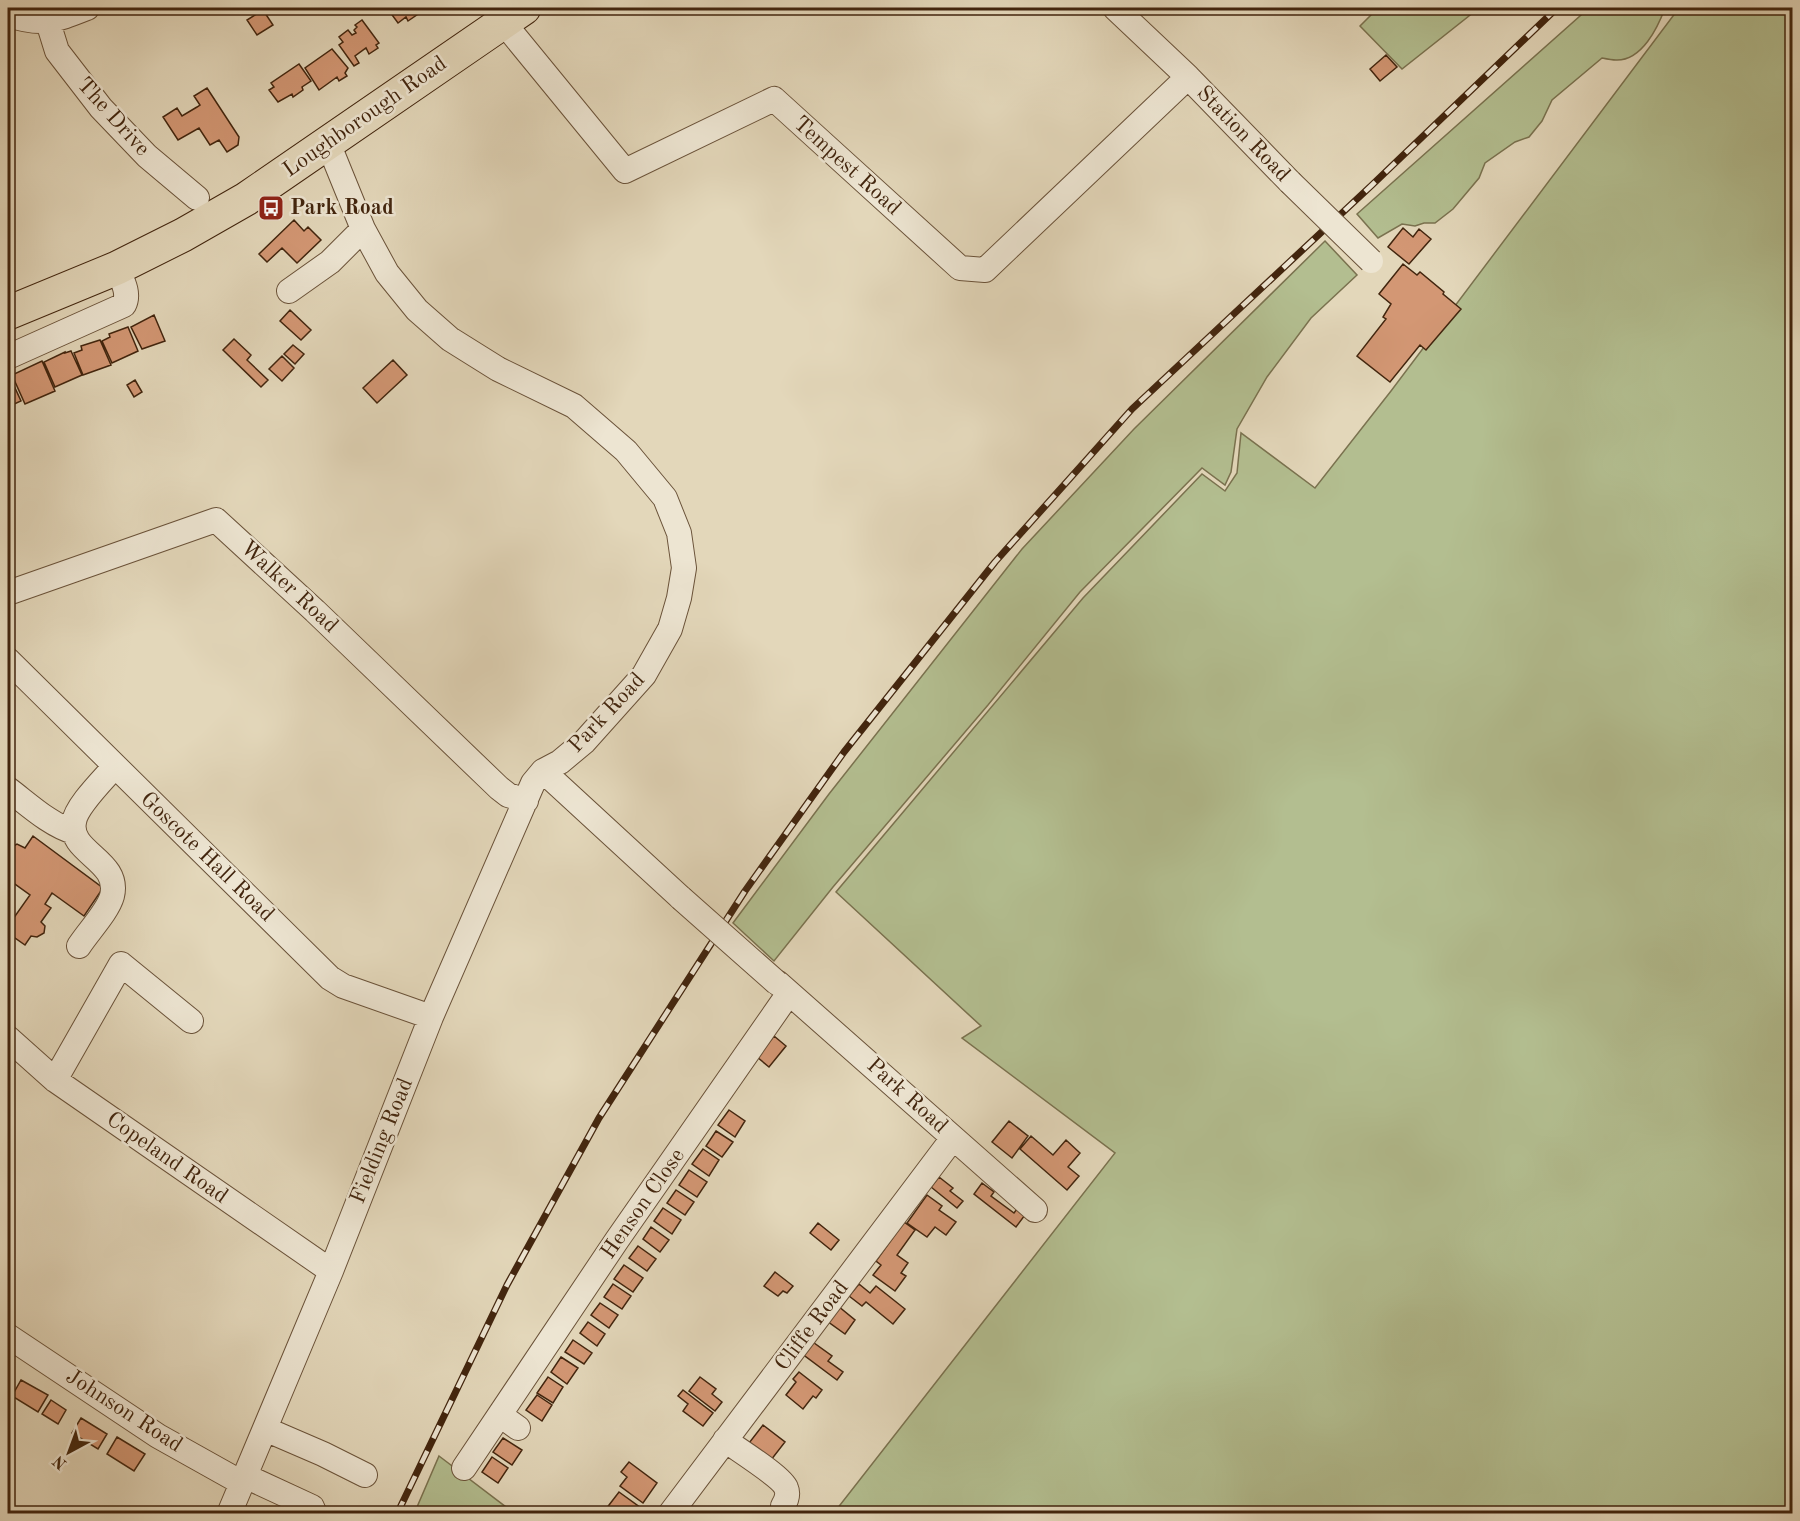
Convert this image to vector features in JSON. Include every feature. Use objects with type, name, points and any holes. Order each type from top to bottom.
[{"type":"highway","name":"Loughborough Road","points":[[8,313],[117,268],[166,244],[228,209],[513,15]]},
{"type":"street","points":[[8,15],[28,22],[48,22],[87,8]]},
{"type":"street","name":"Station Road","points":[[1115,8],[1188,77],[1376,266]]},
{"type":"street","name":"Tempest Road","points":[[513,15],[625,171],[774,99],[960,268],[985,270],[1188,77]]},
{"type":"street","name":"The Drive","points":[[48,22],[57,51],[101,108],[147,156],[197,198]]},
{"type":"street","name":"Park Road","points":[[328,143],[363,229],[387,273],[417,310],[450,339],[498,369],[574,406],[626,450],[665,498],[679,533],[684,568],[679,598],[670,629],[644,675],[584,742],[560,762],[543,771],[681,898],[1035,1210]]},
{"type":"street","points":[[289,291],[330,262],[363,229]]},
{"type":"street","points":[[8,357],[124,305],[127,292],[117,268]]},
{"type":"street","name":"Walker Road","points":[[8,593],[216,520],[315,611],[499,788],[508,795],[525,801]]},
{"type":"street","name":"Goscote Hall Road","points":[[8,660],[330,978],[343,986],[431,1017]]},
{"type":"street","points":[[79,946],[108,905],[113,886],[110,874],[102,863],[81,845],[74,831],[74,822],[79,810],[115,766]]},
{"type":"street","name":"Fielding Road","points":[[229,1514],[331,1271],[431,1017],[533,783],[543,771]]},
{"type":"street","points":[[8,789],[54,823],[64,829],[74,831]]},
{"type":"street","points":[[55,1080],[121,964],[191,1021]]},
{"type":"street","name":"Henson Close","points":[[464,1468],[509,1422],[617,1240],[783,988]]},
{"type":"street","name":"Copeland Road","points":[[8,1038],[55,1080],[331,1271]]},
{"type":"street","name":"Cliffe Road","points":[[670,1514],[953,1138]]},
{"type":"street","name":"Johnson Road","points":[[8,1336],[158,1436],[244,1479],[312,1507],[315,1514]]},
{"type":"street","points":[[265,1429],[365,1475]]},
{"type":"street","points":[[725,1440],[786,1487],[788,1497],[783,1506]]},
{"type":"green space","points":[[1364,8],[1479,8],[1402,69],[1360,26],[1371,15]]},
{"type":"green space","points":[[1589,8],[1665,8],[1648,42],[1641,49],[1625,59],[1602,58],[1552,100],[1542,121],[1529,137],[1515,142],[1485,163],[1479,178],[1453,209],[1435,223],[1415,226],[1402,224],[1378,238],[1357,214]]},
{"type":"green space","points":[[1679,8],[1792,8],[1792,1513],[833,1514],[1115,1153],[962,1038],[981,1026],[836,892],[1083,598],[1202,474],[1225,491],[1237,473],[1241,433],[1315,488],[1391,391]]},
{"type":"green space","points":[[1325,241],[1357,275],[1311,318],[1267,377],[1237,429],[1231,472],[1225,485],[1202,468],[1080,592],[988,705],[833,887],[774,961],[733,923],[829,794],[1022,549],[1134,429]]},
{"type":"green space","points":[[439,1456],[514,1513],[414,1514]]},
{"type":"building","points":[[387,8],[418,8],[421,12],[408,21],[406,17],[398,23]]},
{"type":"building","points":[[263,10],[273,25],[257,35],[247,20]]},
{"type":"building","points":[[362,20],[379,43],[376,45],[378,48],[369,54],[366,48],[355,56],[359,63],[354,66],[339,45],[343,42],[339,37],[348,30],[352,35],[356,33],[355,25]]},
{"type":"building","points":[[332,49],[348,68],[345,73],[347,76],[339,81],[337,77],[319,90],[305,68]]},
{"type":"building","points":[[1386,55],[1397,67],[1380,81],[1370,69]]},
{"type":"building","points":[[299,64],[311,81],[293,97],[292,94],[278,102],[269,90],[274,87],[271,83]]},
{"type":"building","points":[[207,88],[239,137],[238,145],[227,152],[219,140],[210,145],[199,128],[178,140],[163,117],[177,108],[182,116],[197,107],[200,105],[194,96]]},
{"type":"building","points":[[294,220],[304,231],[308,227],[321,240],[297,263],[282,248],[267,262],[259,254]]},
{"type":"building","points":[[1403,228],[1413,237],[1419,229],[1431,239],[1409,264],[1388,247]]},
{"type":"building","points":[[1403,264],[1417,275],[1420,272],[1461,309],[1426,350],[1420,345],[1390,382],[1357,356],[1386,319],[1383,317],[1391,304],[1379,294]]},
{"type":"building","points":[[290,310],[311,330],[301,340],[280,321]]},
{"type":"building","points":[[154,315],[165,341],[142,349],[131,327]]},
{"type":"building","points":[[128,327],[138,351],[112,363],[102,341],[110,337],[109,334]]},
{"type":"building","points":[[234,339],[251,355],[247,360],[268,380],[261,387],[223,350]]},
{"type":"building","points":[[100,340],[111,365],[83,375],[74,353],[82,350],[81,346]]},
{"type":"building","points":[[293,345],[304,354],[295,364],[284,354]]},
{"type":"building","points":[[71,351],[82,375],[55,387],[44,362]]},
{"type":"building","points":[[282,356],[294,368],[282,381],[269,369]]},
{"type":"building","points":[[393,360],[407,375],[377,403],[363,388]]},
{"type":"building","points":[[42,361],[55,391],[25,404],[12,375]]},
{"type":"building","points":[[8,375],[21,401],[10,406],[8,401]]},
{"type":"building","points":[[135,380],[142,392],[134,397],[127,385]]},
{"type":"building","points":[[33,836],[103,888],[84,916],[52,893],[45,904],[51,908],[41,922],[45,926],[44,933],[37,937],[31,936],[25,945],[8,933],[8,926],[30,895],[8,879],[8,872],[12,865],[8,861],[8,849],[17,844],[25,848]]},
{"type":"building","points":[[774,1036],[786,1046],[769,1067],[757,1057]]},
{"type":"building","points":[[729,1110],[745,1121],[735,1137],[718,1125]]},
{"type":"building","points":[[1009,1121],[1028,1136],[1012,1158],[992,1142]]},
{"type":"building","points":[[716,1131],[733,1142],[722,1157],[706,1146]]},
{"type":"building","points":[[1031,1136],[1053,1155],[1066,1140],[1080,1153],[1068,1167],[1079,1176],[1067,1190],[1020,1149]]},
{"type":"building","points":[[703,1149],[719,1160],[709,1176],[692,1164]]},
{"type":"building","points":[[689,1170],[707,1182],[697,1197],[679,1185]]},
{"type":"building","points":[[939,1177],[953,1188],[950,1191],[963,1201],[957,1208],[931,1187]]},
{"type":"building","points":[[982,1183],[994,1192],[991,1196],[1014,1213],[1017,1209],[1025,1215],[1016,1227],[974,1194]]},
{"type":"building","points":[[676,1190],[694,1202],[685,1215],[667,1203]]},
{"type":"building","points":[[927,1195],[942,1206],[939,1210],[956,1222],[946,1235],[935,1227],[927,1237],[907,1223]]},
{"type":"building","points":[[663,1208],[681,1220],[672,1234],[654,1221]]},
{"type":"building","points":[[904,1222],[915,1230],[897,1255],[908,1263],[901,1273],[906,1276],[895,1291],[873,1275],[881,1265],[876,1261]]},
{"type":"building","points":[[818,1223],[839,1240],[831,1250],[810,1233]]},
{"type":"building","points":[[651,1227],[669,1240],[660,1252],[643,1239]]},
{"type":"building","points":[[638,1246],[656,1259],[647,1271],[629,1258]]},
{"type":"building","points":[[624,1265],[643,1278],[633,1292],[614,1279]]},
{"type":"building","points":[[775,1272],[793,1286],[787,1293],[783,1291],[778,1296],[764,1286]]},
{"type":"building","points":[[613,1284],[631,1296],[622,1309],[604,1297]]},
{"type":"building","points":[[859,1284],[870,1293],[876,1286],[905,1309],[893,1324],[866,1302],[862,1306],[849,1296]]},
{"type":"building","points":[[600,1303],[618,1315],[609,1328],[591,1315]]},
{"type":"building","points":[[838,1306],[855,1320],[845,1334],[827,1321]]},
{"type":"building","points":[[588,1322],[605,1334],[597,1346],[580,1333]]},
{"type":"building","points":[[573,1340],[592,1353],[584,1364],[565,1352]]},
{"type":"building","points":[[810,1340],[832,1356],[828,1361],[843,1372],[837,1380],[801,1353]]},
{"type":"building","points":[[561,1357],[578,1368],[567,1384],[551,1372]]},
{"type":"building","points":[[799,1372],[822,1390],[816,1398],[813,1396],[803,1409],[786,1395],[796,1382],[793,1379]]},
{"type":"building","points":[[548,1377],[563,1387],[553,1403],[537,1393]]},
{"type":"building","points":[[700,1377],[716,1389],[712,1394],[722,1402],[715,1411],[689,1391]]},
{"type":"building","points":[[21,1380],[48,1395],[38,1412],[12,1396]]},
{"type":"building","points":[[683,1390],[713,1413],[703,1426],[683,1411],[688,1404],[678,1396]]},
{"type":"building","points":[[537,1395],[552,1405],[542,1421],[526,1410]]},
{"type":"building","points":[[51,1400],[66,1410],[58,1424],[42,1414]]},
{"type":"building","points":[[81,1418],[107,1434],[98,1449],[72,1433]]},
{"type":"building","points":[[763,1425],[785,1442],[771,1460],[749,1443]]},
{"type":"building","points":[[117,1437],[145,1454],[134,1471],[107,1454]]},
{"type":"building","points":[[503,1438],[522,1450],[512,1465],[493,1452]]},
{"type":"building","points":[[492,1457],[508,1468],[498,1483],[482,1472]]},
{"type":"building","points":[[629,1462],[657,1483],[643,1503],[620,1486],[627,1477],[621,1472]]},
{"type":"building","points":[[619,1492],[641,1508],[636,1514],[612,1514],[606,1509]]},
{"type":"railway","points":[[397,1514],[507,1285],[599,1118],[745,891],[844,752],[995,562],[1132,409],[1557,8]]},
{"type":"place","name":"Park Road","points":[[271,208]]}]
